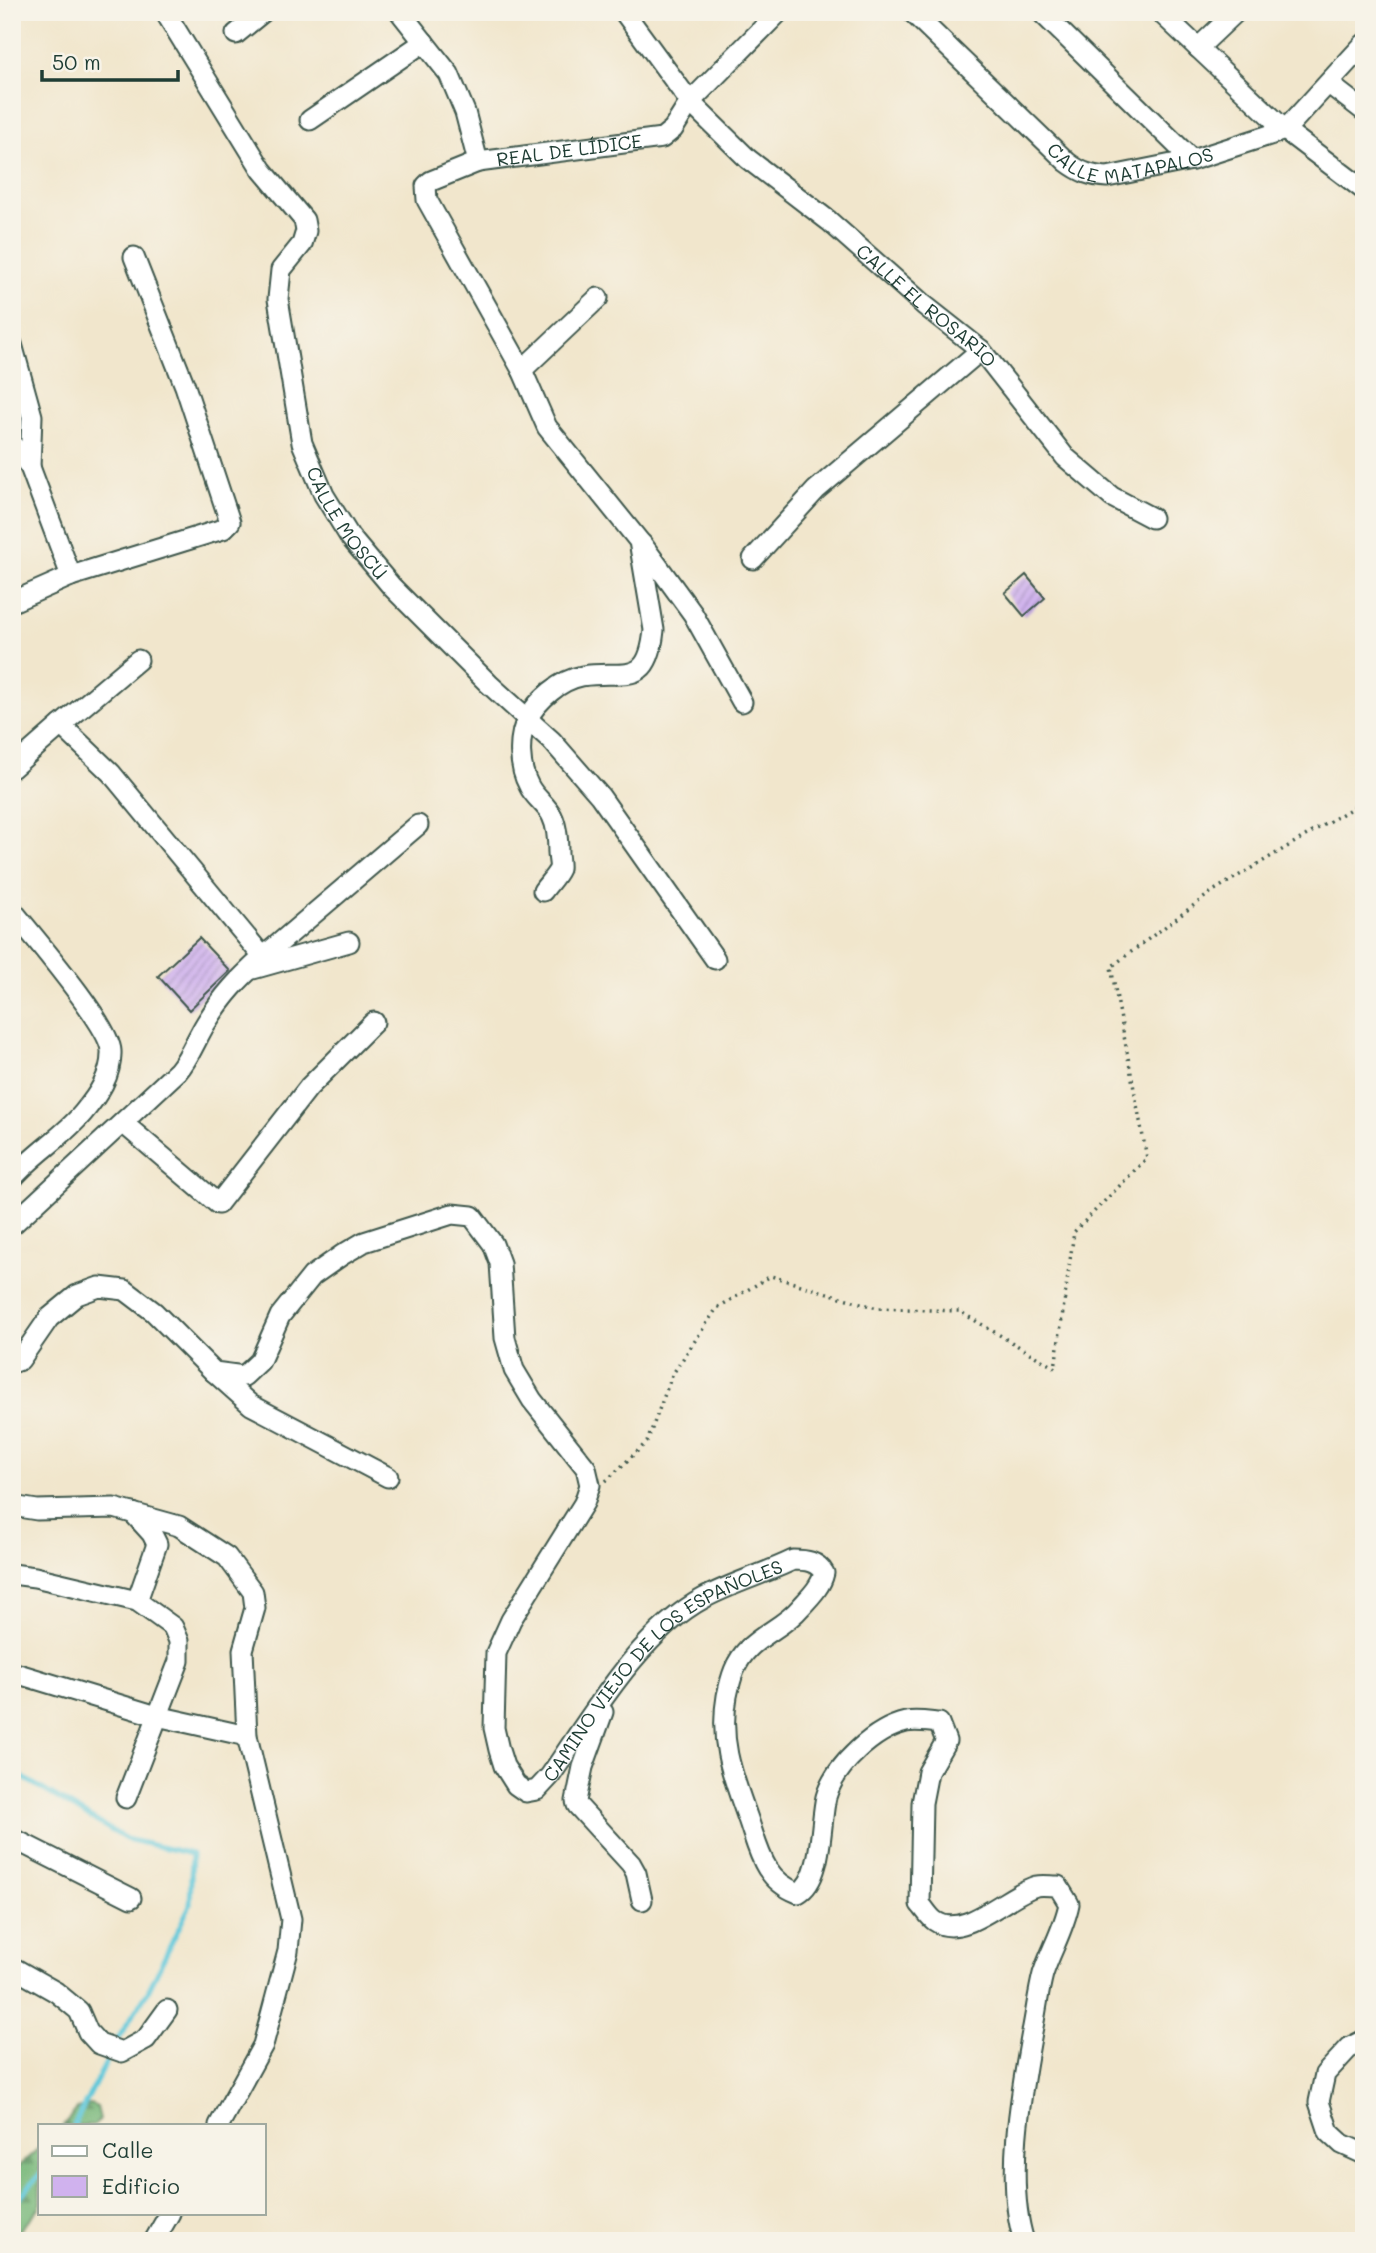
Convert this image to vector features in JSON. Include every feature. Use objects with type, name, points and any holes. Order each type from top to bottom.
[{"type":"street","name":"CALLE MOSCÚ","points":[[165,12],[262,170],[304,220],[306,231],[302,244],[281,270],[278,299],[302,443],[324,495],[350,537],[392,587],[552,741],[600,796],[715,959]]},
{"type":"street","points":[[236,34],[263,12]]},
{"type":"street","name":"REAL DE LÍDICE","points":[[400,12],[449,74],[465,112],[478,162],[662,138],[673,129],[690,102],[779,12]]},
{"type":"street","name":"CALLE EL ROSARIO","points":[[624,12],[690,102],[748,159],[829,221],[924,305],[981,349],[1065,457],[1112,497],[1152,518]]},
{"type":"street","name":"CALLE MATAPALOS","points":[[912,12],[1078,170],[1093,176],[1107,177],[1192,160],[1286,130],[1364,44]]},
{"type":"street","points":[[1041,12],[1192,160]]},
{"type":"street","points":[[1160,12],[1286,130],[1364,190]]},
{"type":"street","points":[[1198,48],[1236,12]]},
{"type":"street","points":[[310,120],[424,42]]},
{"type":"street","points":[[1329,84],[1364,111]]},
{"type":"street","points":[[478,162],[431,181],[426,186],[425,193],[522,370],[547,427],[694,614],[742,702]]},
{"type":"street","points":[[12,602],[71,576],[223,529],[230,522],[185,386],[134,257]]},
{"type":"street","points":[[522,370],[598,298]]},
{"type":"street","points":[[12,344],[32,416],[30,467]]},
{"type":"street","points":[[753,559],[816,490],[981,349]]},
{"type":"street","points":[[12,444],[30,467],[71,576]]},
{"type":"street","points":[[543,891],[559,869],[558,841],[552,816],[528,786],[521,757],[522,733],[527,719],[552,691],[568,681],[581,676],[628,676],[642,668],[653,643],[654,630],[639,541]]},
{"type":"street","points":[[12,768],[138,660]]},
{"type":"street","points":[[61,725],[111,773],[256,964]]},
{"type":"street","points":[[12,1225],[178,1072],[229,988],[418,825]]},
{"type":"street","points":[[12,910],[102,1024],[111,1048],[109,1072],[103,1086],[85,1111],[64,1134],[33,1157],[12,1179]]},
{"type":"street","points":[[256,964],[349,942]]},
{"type":"street","points":[[123,1123],[218,1204],[309,1087],[374,1022]]},
{"type":"street","name":"CAMINO VIEJO DE LOS ESPAÑOLES","points":[[214,1372],[244,1376],[260,1361],[280,1317],[312,1276],[364,1242],[452,1213],[472,1216],[493,1244],[500,1264],[505,1338],[514,1370],[532,1401],[586,1468],[590,1485],[584,1503],[511,1620],[496,1653],[494,1728],[504,1766],[516,1785],[526,1792],[537,1790],[550,1776],[625,1669],[673,1618],[704,1598],[793,1560],[807,1560],[820,1567],[824,1573],[822,1581],[793,1616],[751,1646],[732,1672],[723,1717],[726,1755],[766,1870],[784,1887],[798,1892],[806,1889],[810,1881],[820,1844],[827,1796],[837,1774],[864,1744],[891,1727],[909,1721],[939,1723],[946,1741],[928,1772],[922,1803],[920,1904],[935,1922],[954,1926],[979,1918],[1017,1894],[1038,1885],[1058,1886],[1069,1904],[1065,1923],[1043,1975],[1021,2090],[1015,2159],[1019,2226],[1024,2241]]},
{"type":"street","points":[[12,1363],[20,1360],[49,1318],[77,1295],[99,1287],[125,1290],[154,1312],[251,1405],[388,1477]]},
{"type":"street","points":[[12,1506],[37,1510],[114,1508],[179,1526],[228,1557],[253,1592],[255,1608],[243,1650],[247,1736],[291,1919],[288,1951],[263,2045],[220,2124]]},
{"type":"street","points":[[131,1511],[152,1534],[157,1544],[137,1601]]},
{"type":"street","points":[[12,1574],[137,1601],[173,1627],[179,1640],[179,1661],[126,1798]]},
{"type":"street","points":[[12,1672],[157,1716],[247,1736]]},
{"type":"street","points":[[609,1691],[583,1767],[576,1801],[631,1864],[636,1873],[642,1900]]},
{"type":"street","points":[[12,1838],[131,1898]]},
{"type":"street","points":[[12,1967],[57,1992],[79,2011],[88,2032],[99,2044],[122,2052],[146,2039],[167,2010]]},
{"type":"street","points":[[1364,2040],[1350,2047],[1325,2074],[1319,2102],[1329,2132],[1342,2144],[1364,2154]]},
{"type":"street","points":[[154,2241],[169,2214]]},
{"type":"path","points":[[584,1503],[648,1442],[672,1375],[717,1308],[771,1276],[877,1308],[959,1311],[1055,1368],[1074,1231],[1147,1158],[1111,967],[1213,891],[1364,801]]},
{"type":"green space","points":[[90,2104],[97,2107],[100,2119],[96,2124],[64,2124],[77,2109]]},
{"type":"green space","points":[[38,2149],[38,2209],[18,2232],[17,2241],[12,2241],[12,2172]]},
{"type":"building","points":[[1026,575],[1045,598],[1024,616],[1005,593]]},
{"type":"building","points":[[199,938],[230,971],[189,1010],[158,976]]},
{"type":"waterway","points":[[12,1771],[126,1839],[192,1854],[190,1905],[148,1991],[117,2040]]},
{"type":"waterway","points":[[75,2124],[111,2053]]},
{"type":"waterway","points":[[12,2206],[38,2176]]}]
